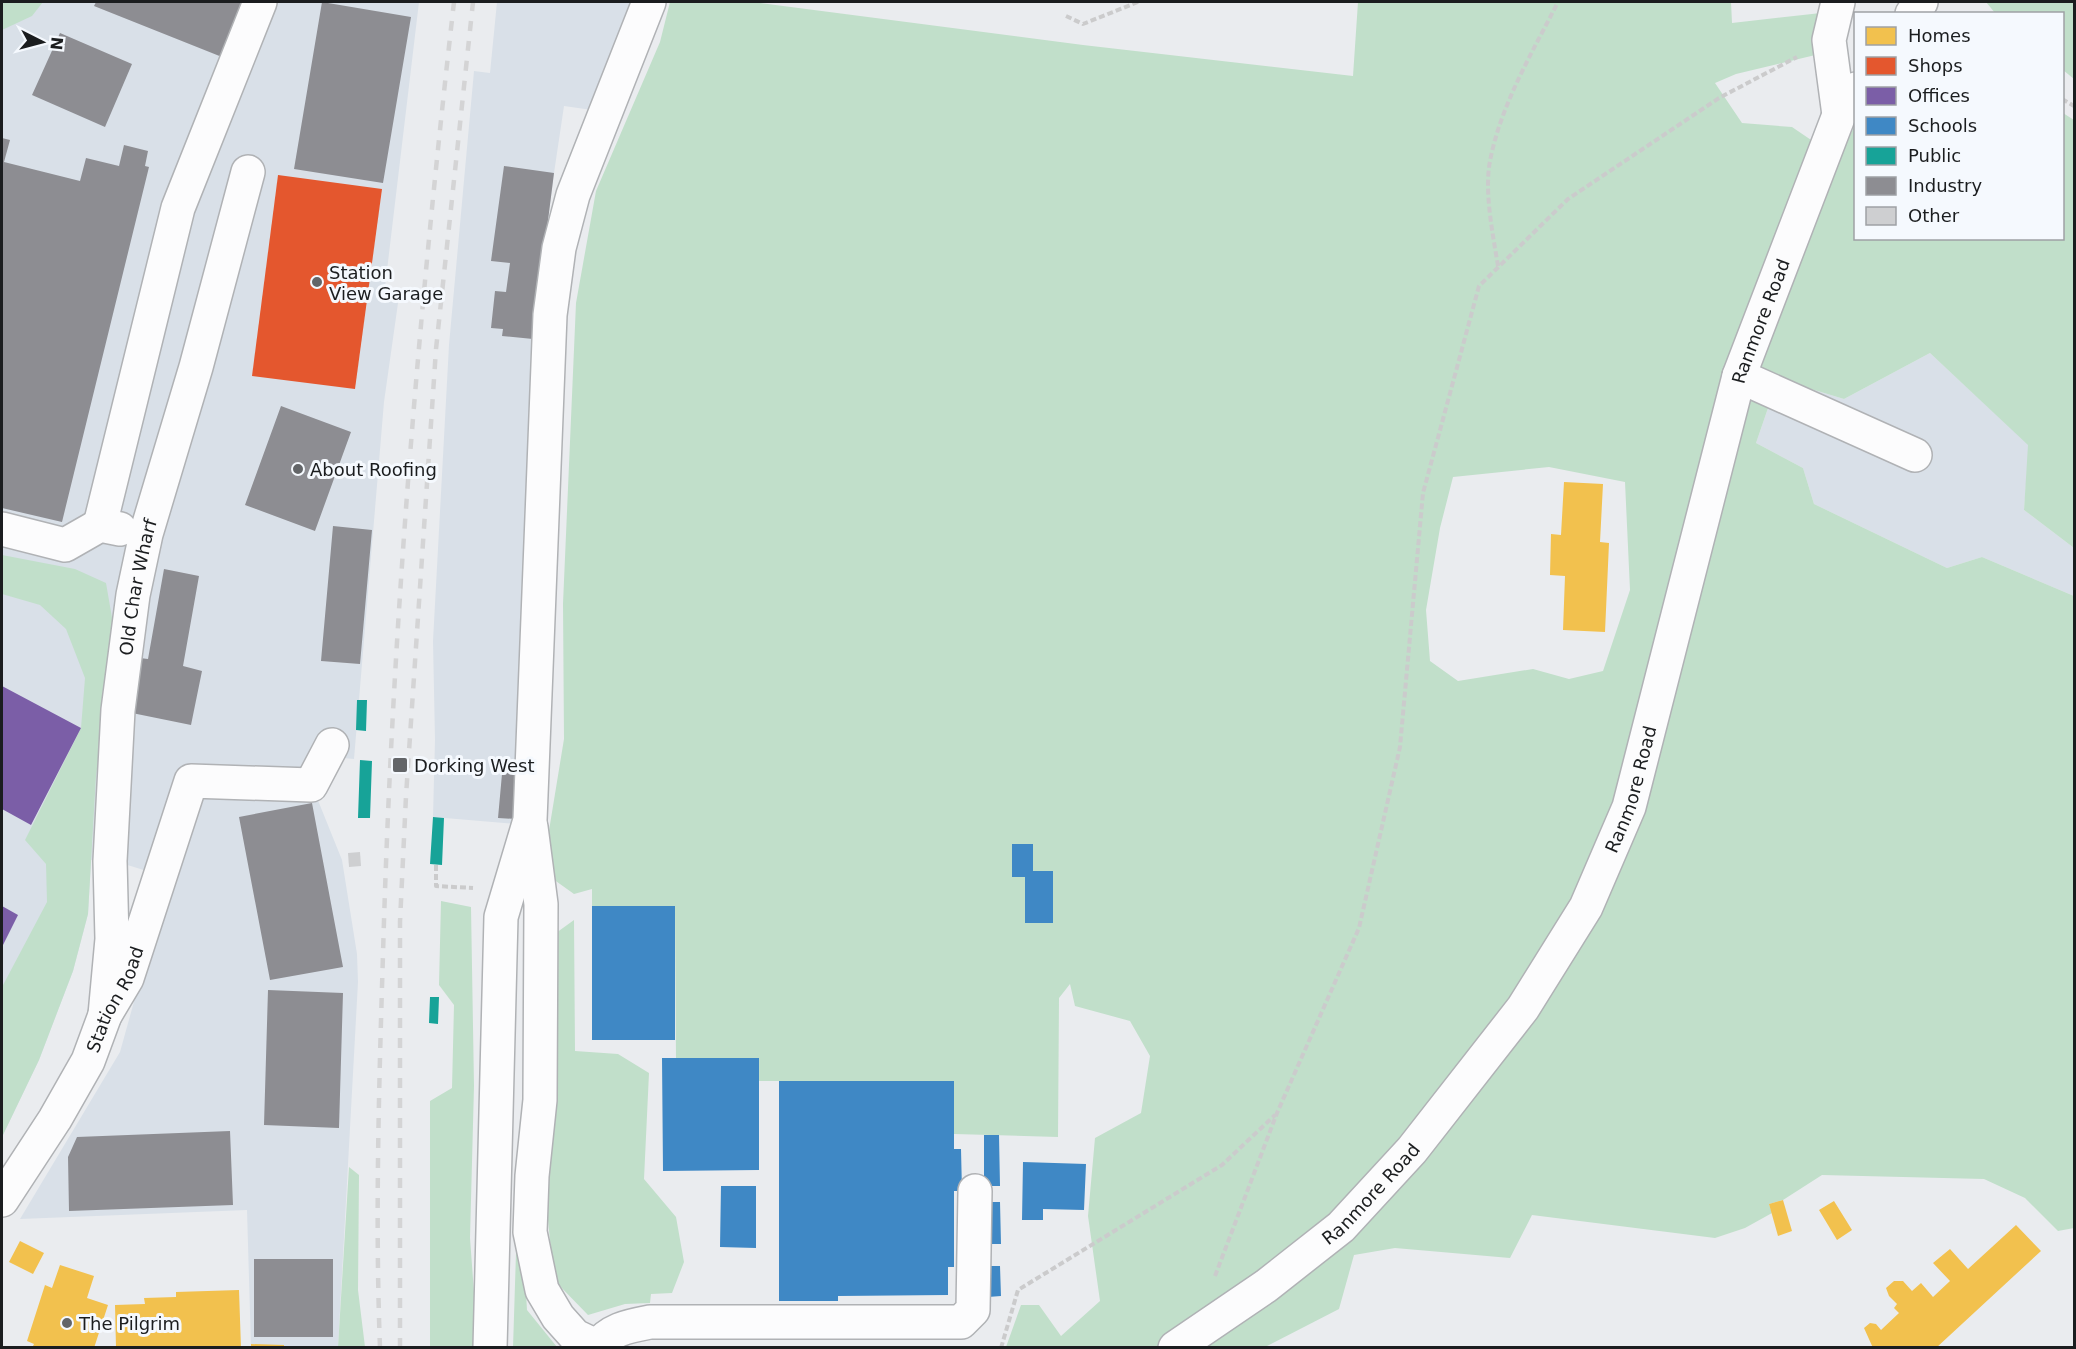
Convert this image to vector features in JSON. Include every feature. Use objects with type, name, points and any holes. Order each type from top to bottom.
[{"type":"street","points":[[100,525],[178,208],[260,2]]},
{"type":"street","points":[[650,2],[573,195],[559,248],[550,315],[530,820],[541,904],[540,1100],[532,1176],[530,1232],[542,1290],[558,1317],[575,1336],[596,1347],[610,1333],[650,1322],[961,1322],[973,1310],[975,1191]]},
{"type":"street","points":[[1838,2],[1829,40],[1847,102]]},
{"type":"street","name":"Ranmore Road","points":[[1175,1347],[1257,1292],[1341,1227],[1412,1150],[1523,1008],[1586,907],[1629,807],[1740,376],[1847,102]]},
{"type":"street","name":"Old Char Wharf","points":[[105,1015],[112,939],[110,861],[118,710],[133,595],[146,534],[196,367],[248,172]]},
{"type":"street","points":[[1740,376],[1915,455]]},
{"type":"street","points":[[2,529],[65,545],[100,525],[146,534]]},
{"type":"street","name":"Station Road","points":[[2,1200],[61,1109],[88,1061],[105,1015],[127,978],[192,781],[310,785],[333,745]]},
{"type":"street","points":[[490,1347],[501,917],[530,820]]},
{"type":"path","points":[[1066,16],[1083,24],[1138,2]]},
{"type":"path","points":[[1498,267],[1491,221],[1489,163],[1504,109],[1558,2]]},
{"type":"path","points":[[1212,1285],[1277,1113],[1359,928],[1400,747],[1423,493],[1479,286],[1568,199],[1719,98],[1829,40]]},
{"type":"path","points":[[436,865],[436,886],[483,889],[506,896]]},
{"type":"path","points":[[1001,1347],[1018,1290],[1222,1165],[1277,1113]]},
{"type":"shaded area","points":[[2,2],[419,2],[385,287],[400,289],[384,402],[354,759],[343,758],[315,793],[342,860],[357,954],[358,982],[338,1347],[251,1347],[247,1210],[20,1219],[120,1052],[135,998],[176,880],[121,863],[91,860],[88,914],[73,971],[39,1060],[2,1137]]},
{"type":"shaded area","points":[[497,2],[634,2],[592,110],[564,106],[554,173],[533,339],[516,824],[433,817],[435,740],[433,641],[449,345],[474,71],[490,73]]},
{"type":"shaded area","points":[[1930,353],[2029,445],[2024,510],[2074,548],[2074,596],[1982,557],[1947,568],[1814,504],[1803,468],[1756,443],[1778,379],[1844,399]]},
{"type":"green space","points":[[2,2],[43,2],[32,16],[2,30]]},
{"type":"green space","points":[[670,2],[753,2],[1083,45],[1353,76],[1358,2],[1731,2],[1732,23],[1821,13],[1836,50],[1736,74],[1715,83],[1742,123],[1792,127],[1839,159],[1854,127],[1854,240],[2064,240],[2064,114],[2074,120],[2074,548],[2024,510],[2028,445],[1930,353],[1844,399],[1778,379],[1756,443],[1803,468],[1814,504],[1947,568],[1982,557],[2074,596],[2074,1228],[2058,1231],[2025,1198],[1984,1179],[1822,1175],[1783,1200],[1769,1204],[1772,1213],[1745,1228],[1715,1238],[1532,1215],[1510,1258],[1395,1248],[1354,1255],[1339,1309],[1265,1347],[1006,1347],[1021,1305],[1039,1305],[1061,1336],[1100,1301],[1088,1216],[1095,1138],[1141,1113],[1150,1056],[1130,1021],[1075,1006],[1070,984],[1059,998],[1058,1137],[954,1134],[954,1081],[759,1081],[676,1058],[675,906],[592,906],[592,889],[574,894],[553,879],[545,855],[564,739],[563,604],[576,303],[596,191],[660,42]],"holes":[[[1549,467],[1625,482],[1630,590],[1603,671],[1569,679],[1533,669],[1458,681],[1430,661],[1426,610],[1440,528],[1453,477]],[[1013,844],[1033,844],[1033,871],[1053,872],[1053,923],[1025,923],[1025,877],[1012,877]]]},
{"type":"green space","points":[[1986,2],[2074,2],[2074,79],[2064,71],[2064,12],[1994,12]]},
{"type":"green space","points":[[2,555],[75,569],[106,583],[115,635],[96,776],[88,914],[73,971],[39,1060],[2,1137],[2,987],[47,902],[46,864],[25,840],[81,728],[85,678],[66,629],[40,605],[2,594]]},
{"type":"green space","points":[[441,901],[471,907],[474,1086],[470,1238],[478,1347],[430,1348],[430,1101],[452,1088],[454,1005],[439,985]]},
{"type":"green space","points":[[574,920],[575,1051],[618,1054],[649,1073],[644,1179],[676,1217],[684,1262],[672,1293],[651,1294],[650,1303],[625,1304],[588,1315],[554,1280],[545,1190],[556,933]]},
{"type":"green space","points":[[349,1167],[359,1175],[358,1290],[365,1347],[338,1347]]},
{"type":"green space","points":[[517,1221],[524,1258],[527,1310],[557,1347],[513,1348]]},
{"type":"building: Homes","points":[[1564,482],[1603,484],[1600,542],[1609,543],[1605,632],[1563,630],[1565,576],[1550,575],[1551,534],[1561,535]]},
{"type":"building: Homes","points":[[1783,1200],[1792,1231],[1778,1236],[1769,1204]]},
{"type":"building: Homes","points":[[1834,1201],[1852,1230],[1837,1240],[1819,1210]]},
{"type":"building: Homes","points":[[2016,1225],[2041,1251],[1936,1348],[1873,1348],[1864,1328],[1870,1323],[1876,1324],[1881,1330],[1899,1313],[1894,1308],[1897,1304],[1889,1296],[1886,1288],[1894,1281],[1903,1281],[1912,1291],[1921,1283],[1933,1297],[1950,1281],[1933,1263],[1950,1249],[1968,1269]]},
{"type":"building: Homes","points":[[20,1241],[44,1253],[33,1274],[9,1262]]},
{"type":"building: Homes","name":"The Pilgrim","points":[[60,1265],[94,1276],[87,1298],[108,1305],[94,1348],[32,1348],[34,1344],[27,1341],[45,1285],[52,1288]]},
{"type":"building: Homes","points":[[239,1290],[241,1348],[116,1348],[115,1305],[145,1304],[144,1298],[176,1297],[176,1292]]},
{"type":"building: Homes","points":[[251,1344],[284,1345],[284,1348],[251,1348]]},
{"type":"building: Shops","name":"Station View Garage","points":[[278,175],[382,189],[355,389],[252,376]]},
{"type":"building: Offices","points":[[2,686],[81,728],[31,825],[2,809]]},
{"type":"building: Offices","points":[[2,906],[18,915],[2,947]]},
{"type":"building: Schools","points":[[1012,844],[1033,844],[1033,871],[1053,871],[1053,923],[1025,923],[1025,877],[1012,877]]},
{"type":"building: Schools","points":[[592,906],[675,906],[675,1040],[592,1040]]},
{"type":"building: Schools","points":[[662,1058],[759,1058],[759,1170],[663,1171]]},
{"type":"building: Schools","points":[[779,1081],[954,1081],[954,1149],[961,1149],[962,1191],[954,1191],[954,1267],[948,1267],[948,1295],[838,1296],[838,1301],[779,1301]]},
{"type":"building: Schools","points":[[984,1135],[999,1135],[1000,1186],[984,1186]]},
{"type":"building: Schools","points":[[1023,1162],[1086,1164],[1084,1210],[1043,1209],[1043,1220],[1022,1220]]},
{"type":"building: Schools","points":[[721,1186],[756,1186],[756,1248],[720,1247]]},
{"type":"building: Schools","points":[[986,1202],[1000,1202],[1001,1244],[986,1244]]},
{"type":"building: Schools","points":[[987,1266],[1000,1266],[1001,1296],[988,1297]]},
{"type":"building: Public","points":[[357,700],[367,700],[366,731],[356,730]]},
{"type":"building: Public","points":[[360,760],[372,761],[370,818],[358,818]]},
{"type":"building: Public","points":[[433,817],[444,818],[442,865],[430,864]]},
{"type":"building: Public","points":[[430,997],[439,997],[438,1024],[429,1023]]},
{"type":"building: Industry","points":[[96,2],[245,2],[222,57],[94,6]]},
{"type":"building: Industry","points":[[322,2],[411,17],[383,183],[294,169]]},
{"type":"building: Industry","points":[[60,33],[132,64],[105,127],[32,95]]},
{"type":"building: Industry","points":[[2,138],[10,140],[4,162],[80,181],[86,158],[119,166],[124,145],[148,151],[145,166],[149,167],[62,522],[2,508]]},
{"type":"building: Industry","points":[[504,166],[554,173],[533,339],[502,336],[503,329],[491,328],[495,291],[506,292],[510,263],[491,261]]},
{"type":"building: Industry","name":"About Roofing","points":[[281,406],[351,432],[315,531],[245,505]]},
{"type":"building: Industry","points":[[333,526],[372,530],[360,664],[321,661]]},
{"type":"building: Industry","points":[[164,569],[199,576],[183,666],[202,671],[191,725],[132,713],[140,658],[148,659]]},
{"type":"building: Industry","points":[[503,763],[521,764],[516,819],[498,818]]},
{"type":"building: Industry","points":[[312,803],[343,967],[270,980],[239,817]]},
{"type":"building: Industry","points":[[268,990],[343,993],[339,1128],[264,1125]]},
{"type":"building: Industry","points":[[230,1131],[233,1205],[69,1211],[68,1157],[77,1137]]},
{"type":"building: Industry","points":[[254,1259],[333,1259],[333,1337],[254,1337]]},
{"type":"building: Other","points":[[360,852],[361,866],[349,867],[348,853]]},
{"type":"railway","points":[[380,1348],[379,1102],[393,715],[418,358],[454,2]]},
{"type":"railway","points":[[400,1348],[400,922],[406,796],[436,349],[473,2]]},
{"type":"place","name":"Station View Garage","points":[[317,282]]},
{"type":"place","name":"About Roofing","points":[[298,469]]},
{"type":"place","name":"Dorking West","points":[[400,765]]},
{"type":"place","name":"The Pilgrim","points":[[67,1323]]}]
